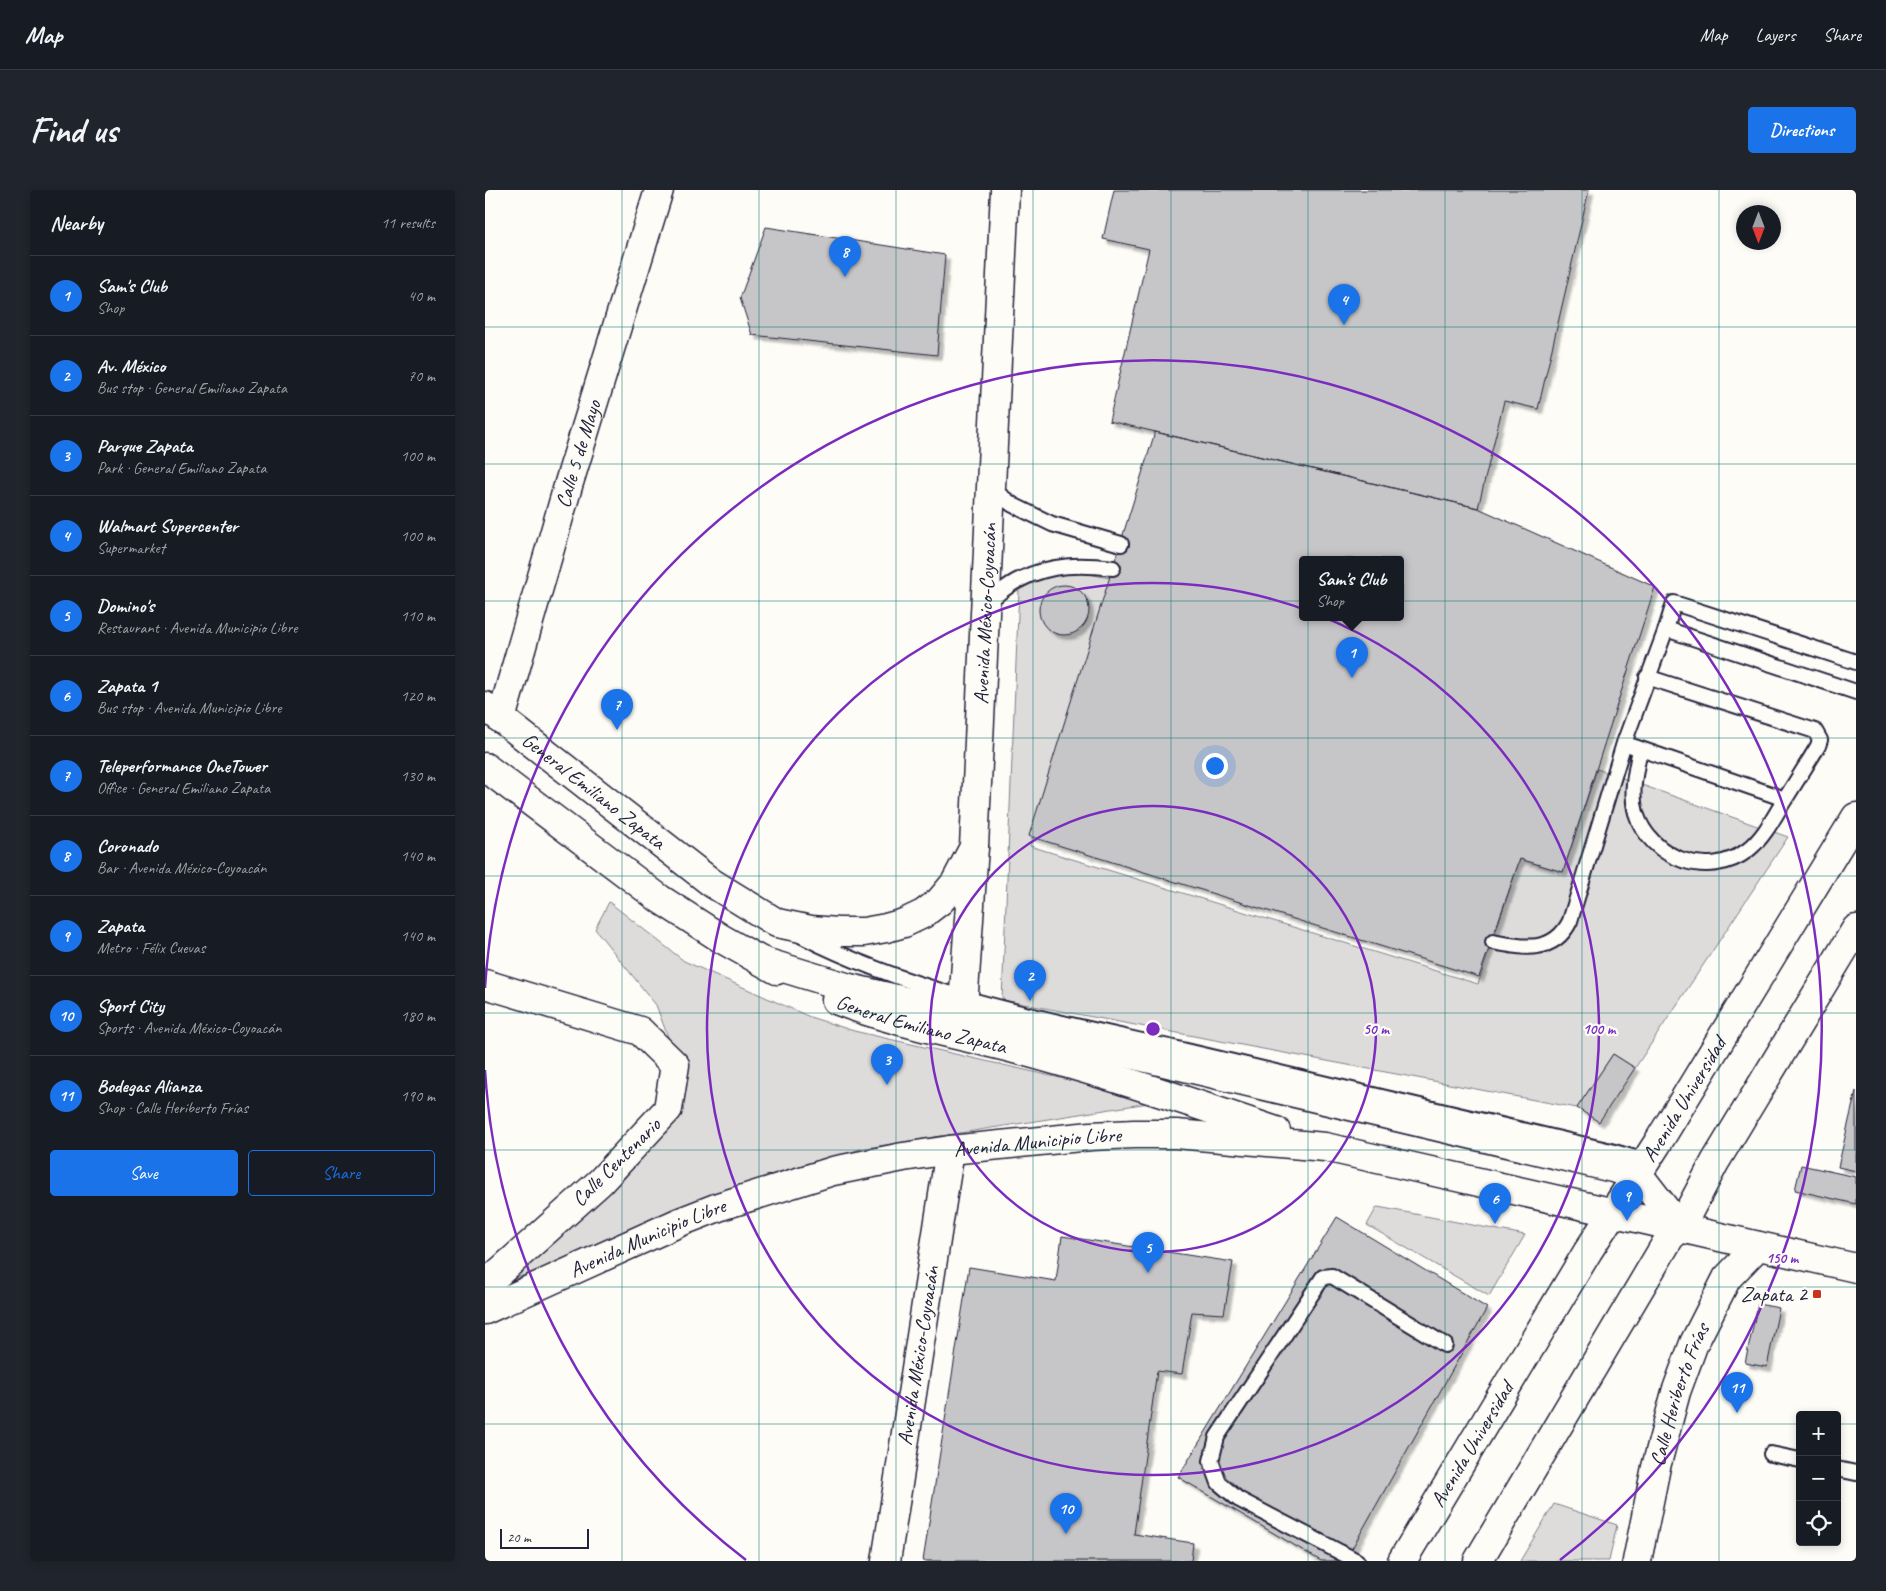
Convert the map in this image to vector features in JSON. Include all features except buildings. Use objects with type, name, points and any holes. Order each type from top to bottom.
[{"type":"main road","name":"Calle 5 de Mayo","points":[[493,712],[568,486],[659,190]]},
{"type":"main road","name":"Avenida México-Coyoacán","points":[[963,1016],[974,847],[1005,190]]},
{"type":"main road","name":"General Emiliano Zapata","points":[[493,712],[712,883],[777,923],[811,930],[838,932],[864,932],[904,923],[923,914],[940,901],[955,883],[974,847]]},
{"type":"main road","name":"General Emiliano Zapata","points":[[486,774],[660,899],[722,939],[761,961],[846,986],[963,1016],[1027,1052],[1126,1081],[1325,1147]]},
{"type":"main road","name":"Avenida Universidad","points":[[1402,1561],[1588,1251],[1642,1167],[1856,817]]},
{"type":"main road","points":[[1478,1561],[1670,1237],[1680,1228],[1711,1169],[1856,929]]},
{"type":"main road","name":"Calle Centenario","points":[[485,984],[640,1031],[675,1065],[668,1109],[600,1182],[485,1286]]},
{"type":"main road","points":[[963,1016],[1642,1167],[1680,1228]]},
{"type":"main road","name":"Avenida Municipio Libre","points":[[485,1310],[680,1222],[721,1206],[833,1171],[950,1150],[1134,1134],[1203,1136],[1325,1147],[1856,1268]]},
{"type":"main road","name":"Avenida México-Coyoacán","points":[[886,1561],[950,1150]]},
{"type":"main road","name":"Calle Heriberto Frías","points":[[1637,1561],[1656,1467],[1676,1392],[1694,1343],[1727,1278],[1759,1246]]},
{"type":"lane","points":[[991,488],[1013,505],[1052,524],[1121,544]]},
{"type":"lane","points":[[985,604],[1019,580],[1053,567],[1087,564],[1113,568]]},
{"type":"lane","points":[[1493,942],[1523,948],[1542,946],[1556,940],[1565,931],[1570,921],[1624,743],[1674,603],[1856,662]]},
{"type":"lane","points":[[1666,629],[1856,692]]},
{"type":"lane","points":[[1640,749],[1633,790],[1637,814],[1642,827],[1650,838],[1669,854],[1691,863],[1709,864],[1725,862],[1737,857],[1761,838],[1820,740],[1815,731],[1647,677]]},
{"type":"lane","points":[[1624,743],[1785,799]]},
{"type":"lane","points":[[777,923],[839,955],[874,969],[963,1016]]},
{"type":"lane","points":[[1357,1561],[1238,1498],[1219,1483],[1211,1462],[1217,1437],[1323,1277],[1332,1276],[1445,1345]]},
{"type":"lane","points":[[1771,1454],[1796,1459]]},
{"type":"lane","points":[[1841,1470],[1856,1473]]},
{"type":"shaded area","points":[[1064,573],[1083,573],[1110,578],[1030,846],[1478,984],[1520,859],[1563,872],[1597,769],[1788,837],[1635,1068],[1613,1054],[1577,1108],[1002,1000],[1019,590],[1035,582]]},
{"type":"shaded area","points":[[609,902],[684,961],[810,1017],[854,1031],[1161,1101],[860,1149],[715,1199],[640,1233],[508,1281],[624,1179],[681,1110],[680,1069],[656,1005],[595,929]]},
{"type":"shaded area","points":[[1377,1207],[1525,1235],[1489,1296],[1367,1225]]},
{"type":"shaded area","points":[[1554,1504],[1617,1525],[1609,1561],[1520,1561]]},
{"type":"place","name":"Coronado","points":[[845,277]]},
{"type":"place","name":"Walmart Supercenter","points":[[1344,325]]},
{"type":"place","name":"Sam's Club","points":[[1352,678]]},
{"type":"place","name":"Teleperformance OneTower","points":[[617,730]]},
{"type":"place","name":"Av. México","points":[[1030,1001]]},
{"type":"place","name":"Parque Zapata","points":[[887,1085]]},
{"type":"place","name":"Zapata","points":[[1627,1221]]},
{"type":"place","name":"Zapata 1","points":[[1495,1224]]},
{"type":"place","name":"Domino's","points":[[1148,1273]]},
{"type":"place","name":"Zapata 2","points":[[1817,1294]]},
{"type":"place","name":"Bodegas Alianza","points":[[1737,1413]]},
{"type":"place","name":"Sport City","points":[[1066,1534]]}]
